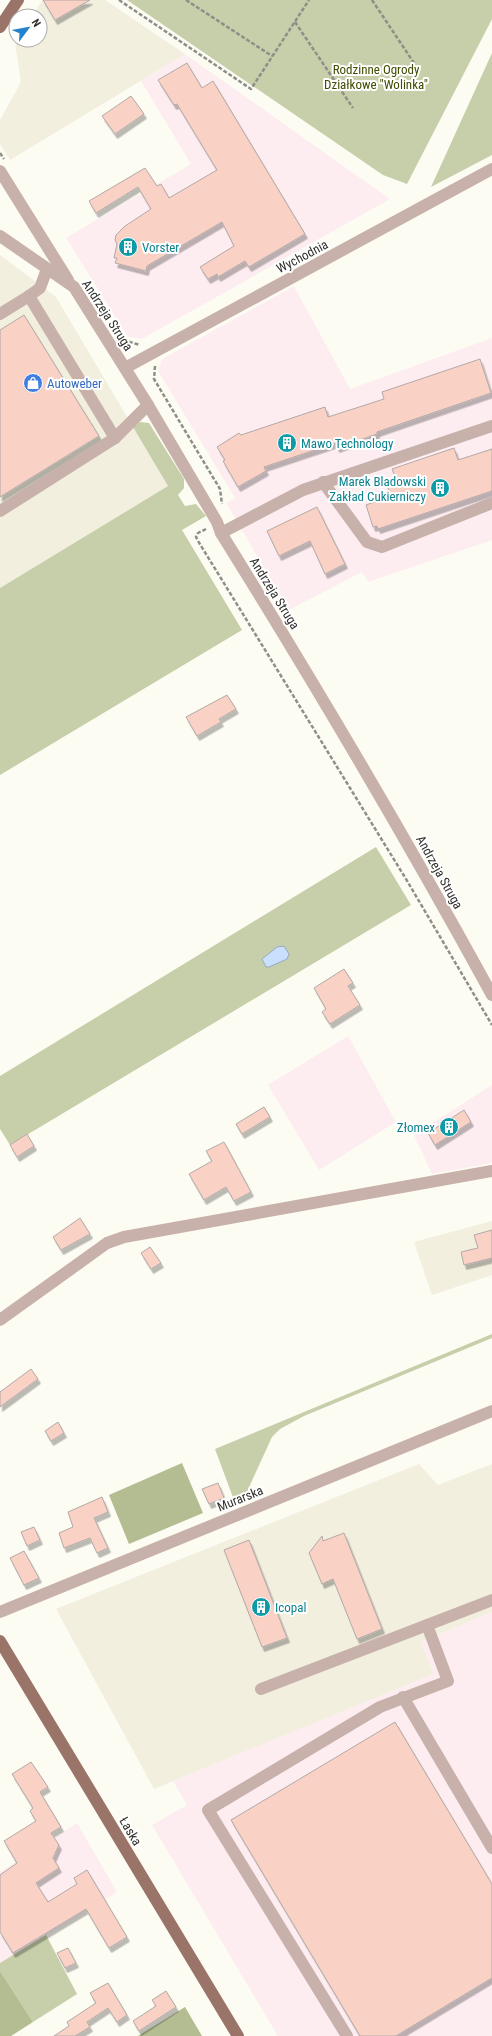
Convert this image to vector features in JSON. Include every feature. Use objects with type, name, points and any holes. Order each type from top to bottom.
[{"type":"main road","points":[[0,27],[18,0]]},
{"type":"main road","name":"Łaska","points":[[0,1641],[238,2036]]},
{"type":"street","name":"Wychodnia","points":[[125,368],[492,169]]},
{"type":"street","points":[[0,171],[68,281]]},
{"type":"street","name":"Andrzeja Struga","points":[[0,236],[68,281],[74,287],[148,405],[217,522],[221,533],[290,645],[416,857],[492,995]]},
{"type":"street","points":[[0,314],[30,296],[40,288],[47,268]]},
{"type":"street","points":[[30,296],[115,438]]},
{"type":"street","points":[[0,511],[115,438],[148,405]]},
{"type":"street","points":[[221,533],[303,490],[323,482],[492,426]]},
{"type":"street","points":[[323,482],[367,542],[382,547],[492,503]]},
{"type":"street","points":[[0,1320],[107,1243],[124,1237],[492,1171]]},
{"type":"street","name":"Murarska","points":[[0,1612],[492,1411]]},
{"type":"street","points":[[261,1689],[492,1600]]},
{"type":"street","points":[[347,2036],[208,1810],[380,1707],[448,1680],[427,1625]]},
{"type":"street","points":[[403,1697],[492,1848]]},
{"type":"path","points":[[119,0],[251,89],[309,0]]},
{"type":"path","points":[[186,0],[272,56]]},
{"type":"path","points":[[372,0],[414,63]]},
{"type":"path","points":[[294,22],[353,108]]},
{"type":"shaded area","points":[[43,0],[105,0],[185,54],[10,160],[0,144],[0,120],[21,82],[16,48],[48,48],[48,8],[38,8]]},
{"type":"shaded area","points":[[185,54],[390,199],[142,339],[128,337],[66,238],[191,164],[141,81]]},
{"type":"shaded area","points":[[0,255],[56,297],[168,486],[0,588]]},
{"type":"shaded area","points":[[294,286],[350,389],[492,338],[492,540],[368,582],[362,572],[289,610],[226,503],[235,498],[158,371],[162,359]]},
{"type":"shaded area","points":[[348,1036],[396,1122],[319,1170],[268,1085]]},
{"type":"shaded area","points":[[492,1085],[492,1163],[432,1174],[414,1135]]},
{"type":"shaded area","points":[[492,1221],[492,1275],[432,1295],[414,1242]]},
{"type":"shaded area","points":[[419,1464],[438,1485],[492,1464],[492,1612],[421,1642],[434,1674],[154,1789],[56,1609]]},
{"type":"shaded area","points":[[492,1612],[492,2036],[278,2036],[152,1825],[187,1805],[173,1781],[434,1674],[421,1642]]},
{"type":"shaded area","points":[[77,1823],[117,1892],[0,1963],[0,1872]]},
{"type":"green space","name":"Rodzinne Ogrody Działkowe \"Wolinka\"","points":[[127,0],[492,0],[492,19],[407,184],[383,175]]},
{"type":"green space","points":[[492,53],[492,155],[431,187]]},
{"type":"green space","points":[[140,422],[149,423],[184,479],[184,488],[178,495],[185,506],[196,504],[206,516],[182,530],[242,630],[0,775],[0,588],[168,486],[133,427]]},
{"type":"green space","points":[[376,847],[411,905],[10,1145],[0,1129],[0,1076]]},
{"type":"green space","points":[[492,1334],[492,1338],[304,1416],[280,1429],[272,1437],[245,1496],[234,1500],[215,1449]]},
{"type":"green space","points":[[182,1463],[203,1513],[129,1544],[109,1495]]},
{"type":"green space","points":[[46,1935],[77,1994],[33,2022],[0,1971],[0,1963]]},
{"type":"green space","points":[[0,1971],[33,2022],[11,2036],[0,2036]]},
{"type":"green space","points":[[185,2007],[202,2036],[138,2036]]},
{"type":"water","points":[[284,946],[289,954],[287,959],[266,967],[262,959],[277,947]]},
{"type":"building","points":[[43,0],[90,0],[55,20]]},
{"type":"building","points":[[187,63],[202,88],[213,81],[305,234],[249,267],[245,261],[218,277],[217,274],[208,279],[200,267],[234,246],[222,222],[147,266],[146,271],[115,263],[117,258],[114,258],[117,244],[115,240],[116,235],[125,226],[151,209],[138,187],[96,213],[89,201],[145,168],[157,186],[161,184],[169,198],[217,170],[177,104],[174,105],[158,80]]},
{"type":"building","points":[[131,96],[144,114],[115,134],[102,116]]},
{"type":"building","name":"Autoweber","points":[[24,315],[99,436],[0,497],[0,330]]},
{"type":"building","name":"Mawo Technology","points":[[480,359],[491,393],[377,432],[377,434],[337,448],[336,443],[264,467],[266,471],[238,487],[217,447],[239,433],[241,435],[325,407],[328,417],[384,399],[382,392]]},
{"type":"building","name":"Marek Bladowski Zakład Cukierniczy","points":[[454,448],[458,460],[492,449],[492,491],[378,529],[377,526],[373,527],[366,505],[391,496],[387,485],[397,482],[392,469]]},
{"type":"building","points":[[317,507],[345,564],[325,574],[310,541],[279,556],[267,531]]},
{"type":"building","points":[[227,695],[236,709],[219,719],[221,722],[197,736],[186,717]]},
{"type":"building","points":[[344,969],[353,983],[348,986],[360,1005],[330,1024],[322,1012],[326,1009],[314,988]]},
{"type":"building","points":[[264,1107],[270,1117],[242,1134],[236,1124]]},
{"type":"building","name":"Złomex","points":[[464,1110],[471,1122],[435,1145],[428,1133]]},
{"type":"building","points":[[27,1134],[34,1146],[17,1157],[10,1145]]},
{"type":"building","points":[[224,1142],[251,1192],[234,1201],[226,1187],[204,1200],[189,1174],[212,1161],[206,1151]]},
{"type":"building","points":[[80,1218],[90,1234],[61,1250],[53,1237]]},
{"type":"building","points":[[492,1230],[492,1258],[464,1265],[461,1252],[478,1248],[474,1235]]},
{"type":"building","points":[[150,1247],[161,1263],[151,1269],[141,1253]]},
{"type":"building","points":[[31,1369],[38,1379],[0,1407],[0,1392]]},
{"type":"building","points":[[58,1422],[64,1433],[51,1441],[45,1431]]},
{"type":"building","points":[[218,1483],[224,1498],[209,1504],[202,1489]]},
{"type":"building","points":[[102,1497],[108,1512],[94,1518],[108,1548],[97,1553],[90,1538],[64,1548],[59,1533],[73,1527],[68,1512]]},
{"type":"building","points":[[34,1527],[40,1540],[27,1546],[21,1532]]},
{"type":"building","points":[[344,1533],[382,1629],[357,1639],[333,1579],[322,1584],[309,1553],[322,1536],[323,1541]]},
{"type":"building","name":"Icopal","points":[[249,1540],[287,1638],[262,1647],[224,1550]]},
{"type":"building","points":[[24,1551],[39,1578],[24,1585],[10,1558]]},
{"type":"building","points":[[395,1722],[492,1884],[492,1978],[396,2036],[360,2036],[231,1820]]},
{"type":"building","points":[[31,1762],[48,1787],[40,1792],[61,1827],[51,1833],[59,1845],[53,1858],[59,1868],[36,1883],[48,1902],[77,1884],[74,1878],[87,1870],[127,1937],[109,1948],[86,1909],[13,1953],[0,1932],[0,1875],[17,1863],[4,1841],[36,1821],[30,1811],[33,1808],[12,1774]]},
{"type":"building","points":[[68,1948],[76,1963],[65,1968],[57,1953]]},
{"type":"building","points":[[108,1983],[127,2015],[117,2022],[108,2008],[87,2022],[90,2027],[75,2036],[54,2036],[69,2026],[67,2022],[96,2003],[90,1993]]},
{"type":"building","points":[[166,1991],[176,2007],[139,2031],[133,2021],[156,2006],[152,2000]]},
{"type":"place","name":"Vorster","points":[[128,247]]},
{"type":"place","name":"Autoweber","points":[[33,383]]},
{"type":"place","name":"Mawo Technology","points":[[287,443]]},
{"type":"place","name":"Marek Bladowski Zakład Cukierniczy","points":[[440,488]]},
{"type":"place","name":"Złomex","points":[[449,1127]]},
{"type":"place","name":"Icopal","points":[[261,1607]]}]
